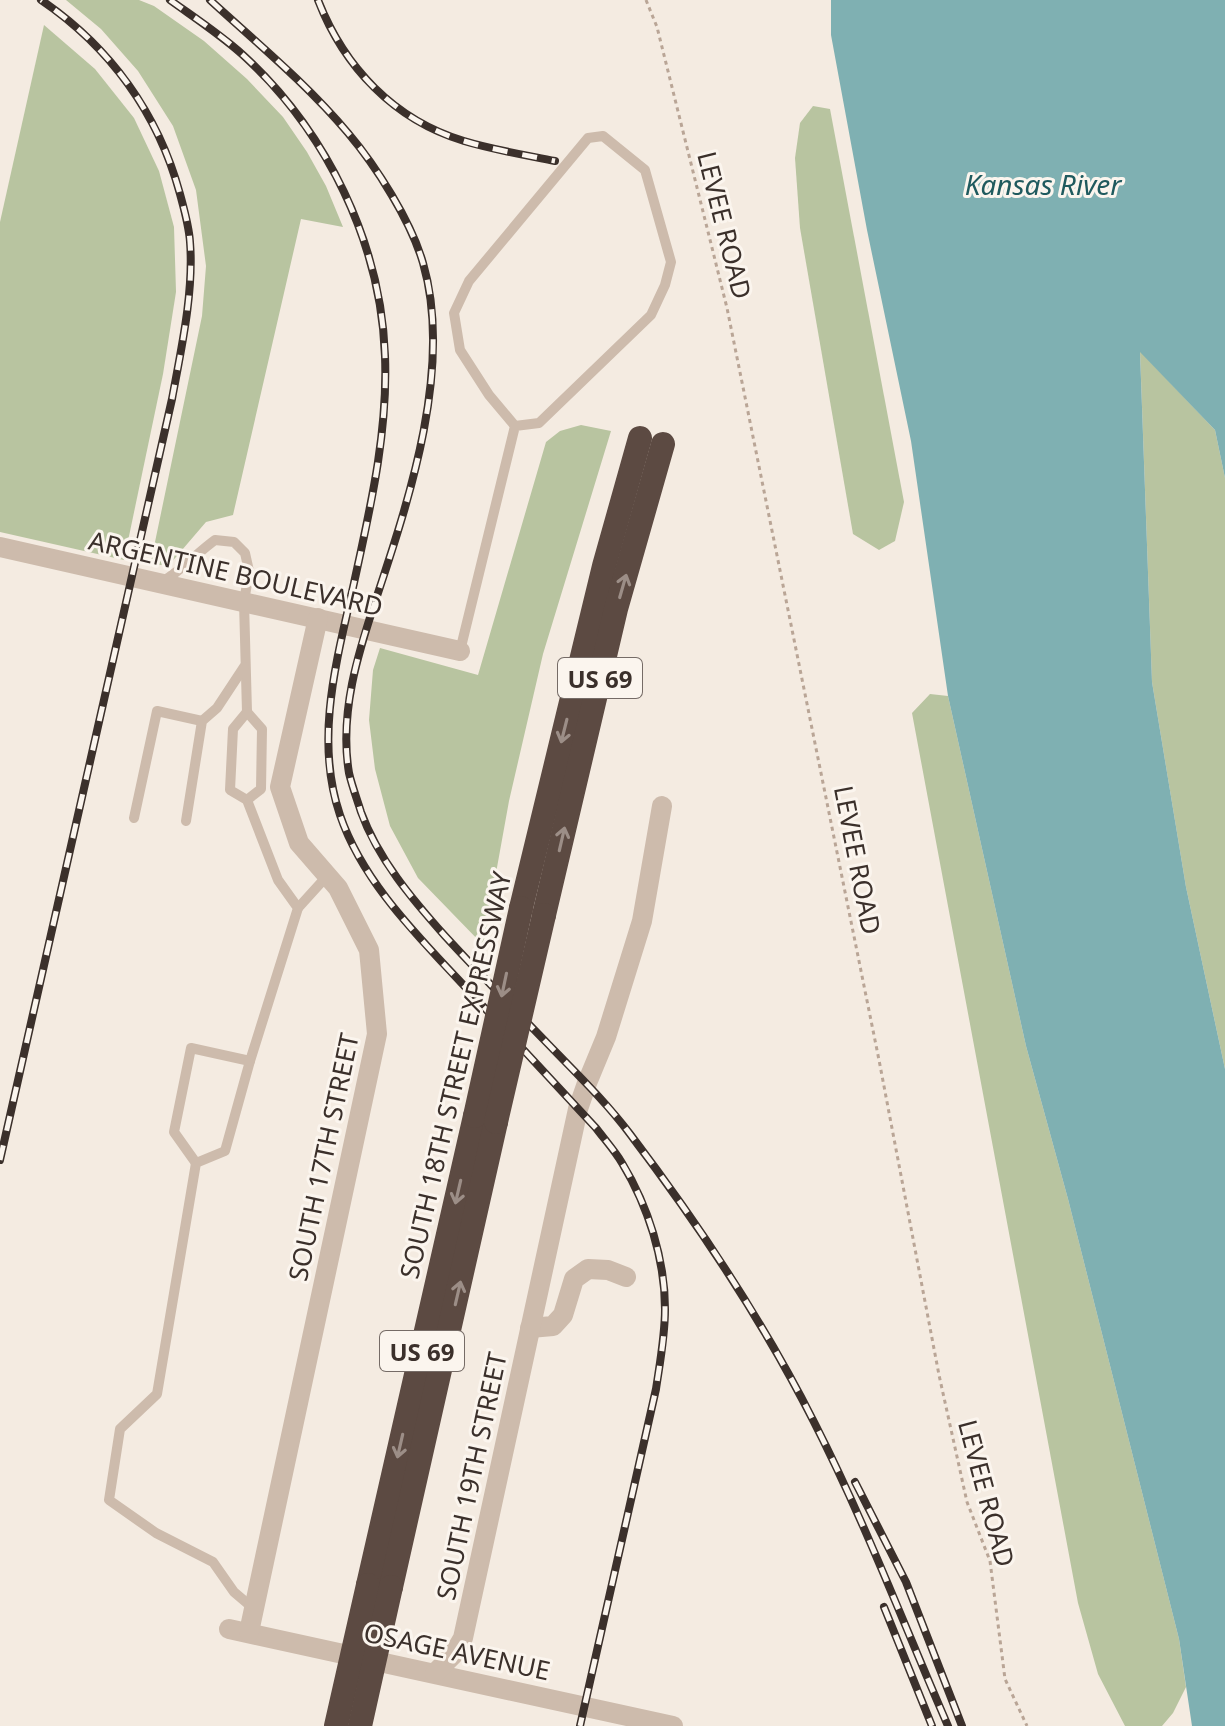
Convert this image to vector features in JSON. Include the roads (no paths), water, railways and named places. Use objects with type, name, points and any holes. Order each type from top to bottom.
[{"type":"highway","name":"SOUTH 18TH STREET EXPRESSWAY","points":[[360,1726],[380,1586],[532,912],[604,566],[651,441]]},
{"type":"highway","name":"SOUTH 18TH STREET EXPRESSWAY","points":[[336,1726],[380,1586]]},
{"type":"street","name":"ARGENTINE BOULEVARD","points":[[0,547],[460,651]]},
{"type":"street","name":"SOUTH 17TH STREET","points":[[239,1630],[254,1609],[377,1034],[369,950],[338,888],[299,843],[280,787],[318,618]]},
{"type":"street","name":"SOUTH 19TH STREET","points":[[435,1673],[453,1655],[463,1638],[575,1124],[642,921],[662,806]]},
{"type":"street","points":[[530,1328],[553,1326],[563,1315],[574,1279],[588,1269],[608,1270],[626,1277]]},
{"type":"street","name":"OSAGE AVENUE","points":[[239,1630],[673,1726]]},
{"type":"lane","points":[[603,136],[645,170],[671,262],[665,285],[651,315],[539,423],[515,426],[489,395],[460,350],[454,313],[469,281],[588,138],[603,136]]},
{"type":"lane","points":[[460,651],[515,426]]},
{"type":"lane","points":[[161,583],[182,570],[215,540],[234,542],[245,553],[249,571],[244,602],[247,712],[262,729],[261,789],[247,800]]},
{"type":"lane","points":[[186,821],[202,721],[217,708],[245,666]]},
{"type":"lane","points":[[134,818],[157,711],[202,721]]},
{"type":"lane","points":[[247,712],[233,729],[230,790],[247,800],[278,880],[298,908]]},
{"type":"lane","points":[[196,1163],[225,1151],[298,908],[327,876]]},
{"type":"lane","points":[[250,1061],[191,1048],[174,1132],[196,1163],[157,1394],[120,1429],[109,1500],[156,1533],[213,1562],[234,1592],[254,1609]]},
{"type":"water","name":"Kansas River","points":[[831,0],[1225,0],[1225,478],[1215,430],[1140,352],[1152,682],[1186,887],[1225,1069],[1225,1726],[1192,1726],[1179,1639],[1068,1199],[1026,1046],[948,696],[911,441],[831,35]]},
{"type":"railway","points":[[0,1160],[172,399],[186,321],[191,261],[183,206],[171,164],[145,109],[110,61],[89,39],[41,0]]},
{"type":"railway","points":[[170,0],[243,55],[273,85],[300,119],[324,154],[344,192],[373,272],[385,356],[384,414],[372,499],[331,699],[329,757],[332,786],[340,815],[363,864],[394,908],[596,1128],[616,1154],[640,1197],[658,1252],[665,1309],[656,1389],[580,1726]]},
{"type":"railway","points":[[210,0],[316,98],[370,161],[410,230],[423,263],[431,303],[433,345],[424,431],[402,517],[357,661],[348,706],[349,773],[368,829],[397,878],[433,922],[621,1122],[729,1274],[794,1384],[832,1459],[948,1726]]},
{"type":"railway","points":[[318,0],[357,69],[374,88],[415,120],[464,141],[555,161]]},
{"type":"railway","points":[[855,1482],[906,1582],[962,1726]]},
{"type":"railway","points":[[884,1607],[932,1726]]}]
